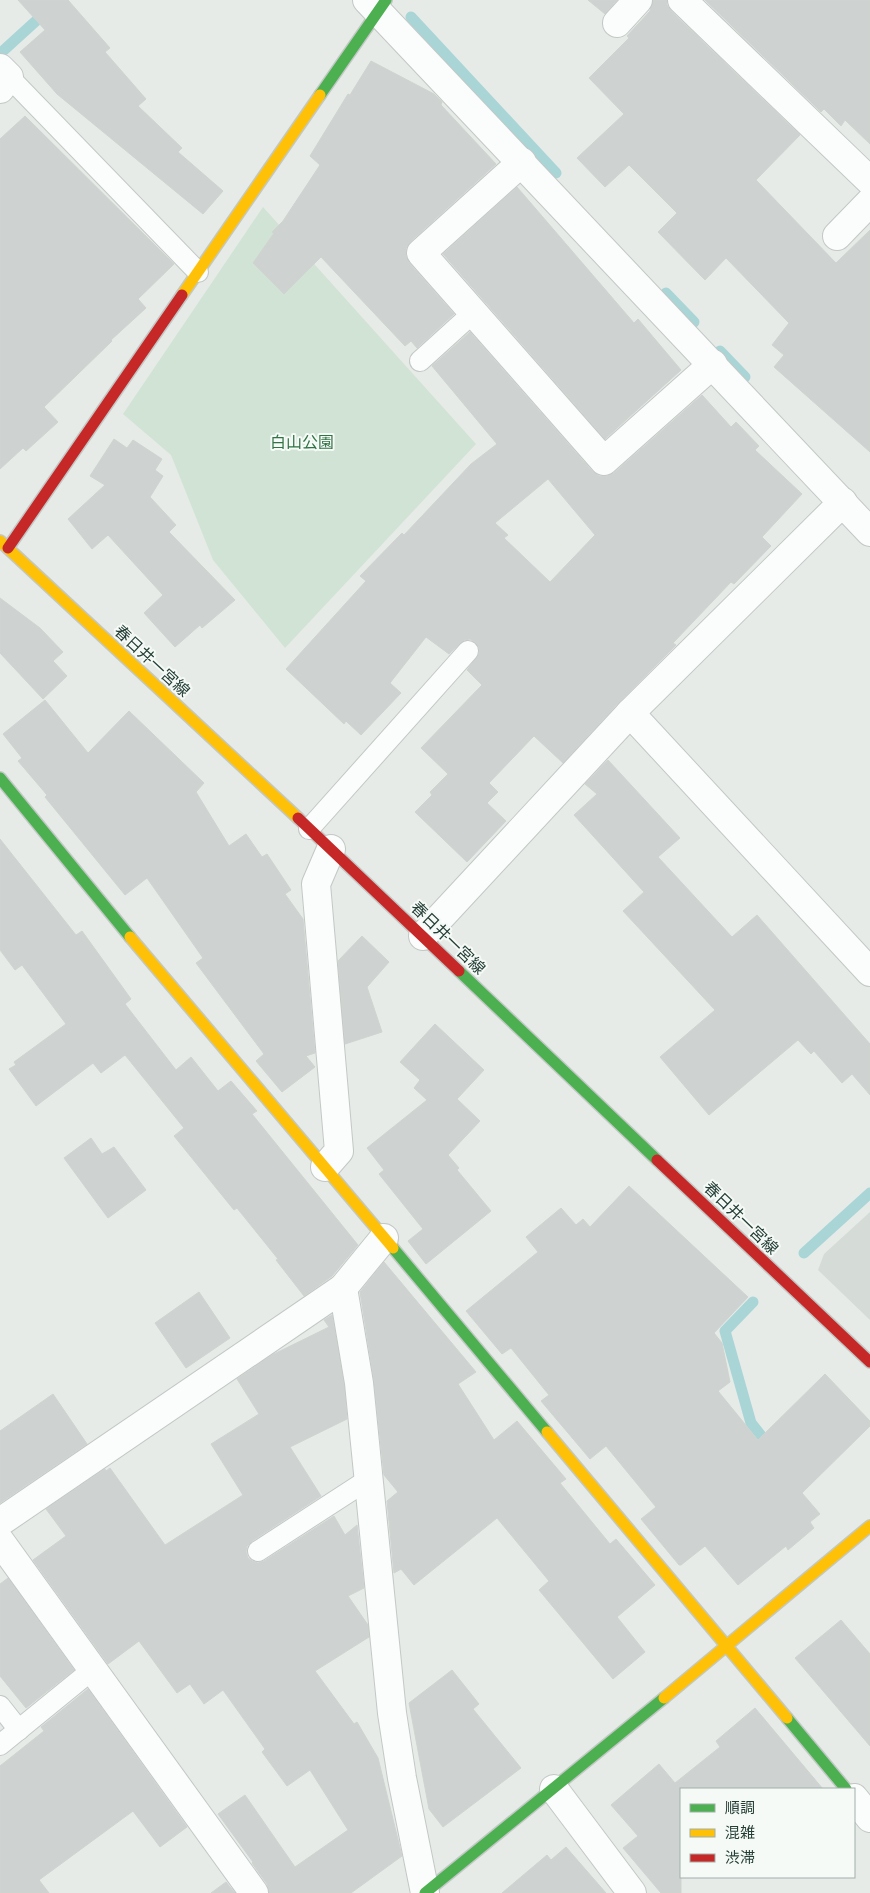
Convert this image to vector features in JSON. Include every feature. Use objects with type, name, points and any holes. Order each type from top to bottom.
[{"type":"street","points":[[616,22],[638,0]]},
{"type":"street","points":[[682,0],[870,181]]},
{"type":"street","points":[[3,550],[198,272],[377,4],[522,162],[870,532]]},
{"type":"street","points":[[522,162],[421,253],[604,461],[713,364]]},
{"type":"street","points":[[837,236],[870,202]]},
{"type":"street","points":[[423,936],[630,713],[843,502]]},
{"type":"street","name":"春日井一宮線","points":[[3,550],[331,849],[870,1362]]},
{"type":"street","points":[[630,713],[870,972]]},
{"type":"street","points":[[0,778],[98,899],[845,1788]]},
{"type":"street","points":[[325,1167],[339,1150],[316,884],[331,849]]},
{"type":"street","points":[[0,1522],[343,1288],[384,1238]]},
{"type":"street","points":[[343,1288],[359,1383],[392,1713],[402,1778],[425,1893],[726,1648],[870,1526]]},
{"type":"street","points":[[0,1541],[254,1893]]},
{"type":"street","points":[[554,1789],[632,1893]]},
{"type":"street","points":[[855,1799],[870,1818]]},
{"type":"lane","points":[[3,78],[198,272]]},
{"type":"lane","points":[[420,361],[473,313]]},
{"type":"lane","points":[[308,828],[468,651]]},
{"type":"lane","points":[[258,1551],[369,1479]]},
{"type":"lane","points":[[0,1745],[92,1670]]},
{"type":"lane","points":[[0,1706],[18,1730]]},
{"type":"shaded area","points":[[870,1212],[870,1320],[818,1270],[824,1254]]},
{"type":"green space","name":"白山公園","points":[[263,207],[476,444],[285,648],[213,560],[171,455],[123,414]]},
{"type":"building","points":[[18,0],[68,0],[110,48],[105,52],[146,99],[138,106],[182,148],[178,152],[223,191],[203,214],[57,94],[20,52],[45,30]]},
{"type":"building","points":[[588,0],[617,0],[605,14]]},
{"type":"building","points":[[653,0],[667,0],[667,5],[671,11],[800,135],[756,180],[836,263],[870,230],[870,452],[774,367],[784,355],[772,345],[789,323],[726,258],[705,280],[658,232],[677,213],[629,165],[605,187],[577,158],[624,114],[589,78],[629,38],[627,36],[650,11]]},
{"type":"building","points":[[705,0],[870,0],[870,144],[845,120],[841,126],[824,109],[821,112]]},
{"type":"building","points":[[371,61],[434,94],[442,102],[441,105],[496,164],[411,241],[406,248],[406,256],[409,263],[454,314],[417,348],[411,341],[405,346],[321,257],[284,294],[253,263],[274,233],[272,232],[283,221],[320,165],[310,156],[348,94],[350,95]]},
{"type":"building","points":[[25,116],[174,264],[138,299],[146,308],[44,407],[58,422],[26,451],[23,448],[0,469],[0,139]]},
{"type":"building","points":[[517,187],[634,323],[638,319],[681,370],[605,439],[443,254]]},
{"type":"building","points":[[470,332],[592,471],[599,476],[607,476],[614,473],[702,395],[731,427],[736,422],[759,446],[755,450],[802,494],[762,537],[771,546],[734,584],[731,582],[673,643],[676,645],[619,702],[563,763],[534,736],[489,783],[498,792],[487,803],[506,821],[467,862],[415,812],[432,795],[430,792],[448,774],[421,748],[482,685],[467,670],[479,654],[479,648],[476,643],[470,639],[464,640],[449,654],[426,637],[390,683],[401,693],[361,735],[346,721],[344,724],[286,669],[366,581],[360,576],[402,533],[404,535],[471,464],[497,444],[432,366]],"holes":[[[548,479],[595,535],[550,582],[504,538],[508,535],[495,523]]]},
{"type":"building","points":[[114,439],[127,448],[133,440],[162,459],[155,470],[163,476],[150,497],[176,525],[169,532],[235,600],[202,628],[200,625],[175,647],[144,613],[163,595],[108,535],[92,549],[68,519],[105,485],[90,476]]},
{"type":"building","points":[[0,598],[40,628],[63,652],[53,661],[67,676],[43,699],[0,653]]},
{"type":"building","points":[[45,700],[88,753],[129,711],[204,783],[196,792],[229,846],[246,834],[262,857],[267,854],[291,890],[285,894],[303,919],[315,1053],[306,1056],[315,1067],[282,1092],[256,1061],[264,1054],[196,963],[203,958],[147,878],[125,895],[18,761],[22,758],[3,734]]},
{"type":"building","points":[[608,760],[680,838],[658,857],[732,937],[757,915],[870,1044],[870,1095],[852,1074],[842,1083],[814,1051],[811,1054],[798,1040],[709,1115],[660,1057],[715,1010],[623,911],[644,892],[574,815],[597,794],[585,784]]},
{"type":"building","points":[[0,839],[76,935],[82,931],[131,999],[125,1004],[176,1070],[191,1057],[218,1091],[231,1081],[257,1111],[252,1114],[358,1245],[332,1276],[304,1296],[276,1260],[278,1259],[237,1208],[234,1210],[174,1136],[184,1128],[125,1055],[101,1073],[93,1063],[36,1106],[9,1069],[16,1065],[14,1062],[66,1024],[22,965],[15,970],[0,950]]},
{"type":"building","points":[[362,936],[389,962],[367,987],[382,1032],[345,1044],[338,961]]},
{"type":"building","points":[[435,1024],[484,1070],[457,1099],[480,1121],[448,1155],[459,1168],[457,1170],[491,1211],[426,1264],[408,1241],[423,1229],[379,1174],[384,1170],[367,1148],[427,1100],[414,1088],[420,1080],[400,1062]]},
{"type":"building","points":[[91,1138],[102,1154],[114,1147],[146,1190],[108,1218],[64,1158]]},
{"type":"building","points":[[629,1186],[748,1297],[714,1333],[722,1343],[730,1382],[718,1391],[758,1440],[825,1374],[870,1421],[870,1426],[802,1493],[820,1514],[810,1522],[814,1528],[788,1550],[786,1546],[738,1585],[705,1546],[679,1565],[641,1519],[656,1507],[606,1446],[590,1459],[541,1401],[549,1395],[511,1348],[502,1354],[466,1311],[538,1252],[526,1237],[561,1208],[576,1225],[583,1219],[590,1227]]},
{"type":"building","points":[[384,1262],[476,1372],[458,1384],[494,1440],[517,1421],[566,1479],[560,1483],[610,1544],[616,1539],[655,1585],[617,1617],[645,1652],[613,1679],[539,1590],[549,1581],[497,1518],[414,1585],[401,1569],[394,1573],[387,1501],[398,1492],[384,1475],[374,1380],[360,1292]]},
{"type":"building","points":[[199,1292],[230,1338],[186,1368],[155,1323]]},
{"type":"building","points":[[332,1315],[344,1385],[347,1419],[290,1447],[321,1496],[252,1541],[247,1546],[246,1552],[248,1558],[252,1561],[258,1563],[264,1561],[334,1516],[345,1535],[357,1525],[364,1588],[348,1596],[368,1625],[369,1637],[315,1671],[354,1724],[357,1722],[378,1758],[402,1856],[351,1893],[269,1893],[267,1884],[253,1862],[218,1814],[245,1795],[295,1867],[348,1830],[310,1770],[287,1786],[262,1752],[265,1749],[223,1690],[204,1704],[190,1684],[177,1693],[139,1641],[108,1664],[33,1560],[66,1536],[46,1509],[105,1469],[106,1471],[110,1468],[165,1545],[243,1495],[211,1444],[259,1414],[237,1379],[272,1355],[329,1327],[324,1320]]},
{"type":"building","points":[[53,1394],[87,1444],[0,1503],[0,1431]]},
{"type":"building","points":[[8,1578],[74,1670],[26,1708],[0,1676],[0,1584]]},
{"type":"building","points":[[841,1620],[870,1654],[870,1746],[795,1658]]},
{"type":"building","points":[[452,1670],[479,1704],[473,1709],[521,1768],[443,1827],[429,1809],[409,1703]]},
{"type":"building","points":[[88,1689],[187,1827],[160,1847],[133,1811],[39,1880],[49,1893],[0,1893],[0,1766],[44,1731],[41,1727]]},
{"type":"building","points":[[755,1708],[822,1788],[680,1788],[681,1893],[661,1893],[623,1848],[638,1836],[611,1805],[659,1764],[675,1783],[720,1747],[716,1741]]},
{"type":"building","points":[[566,1847],[606,1893],[502,1893],[547,1855],[551,1860]]},
{"type":"building","points":[[226,1882],[235,1893],[211,1893]]},
{"type":"waterway","points":[[4,50],[59,0]]},
{"type":"waterway","points":[[411,17],[556,173]]},
{"type":"waterway","points":[[666,293],[694,322]]},
{"type":"waterway","points":[[720,351],[745,377]]},
{"type":"waterway","points":[[804,1253],[870,1193]]},
{"type":"waterway","points":[[753,1302],[725,1331],[751,1423],[770,1447]]},
{"type":"traffic: fast","points":[[320,95],[386,0]]},
{"type":"traffic: fast","points":[[0,778],[130,937]]},
{"type":"traffic: fast","points":[[459,971],[657,1160]]},
{"type":"traffic: fast","points":[[393,1248],[547,1432]]},
{"type":"traffic: fast","points":[[425,1893],[664,1698]]},
{"type":"traffic: fast","points":[[787,1718],[845,1788]]},
{"type":"traffic: slow","points":[[182,295],[320,95]]},
{"type":"traffic: slow","points":[[0,541],[298,818]]},
{"type":"traffic: slow","points":[[130,937],[393,1248]]},
{"type":"traffic: slow","points":[[547,1432],[787,1718]]},
{"type":"traffic: slow","points":[[664,1698],[870,1526]]},
{"type":"traffic: jam","points":[[8,548],[182,295]]},
{"type":"traffic: jam","points":[[298,818],[459,971]]},
{"type":"traffic: jam","points":[[657,1160],[870,1362]]}]
